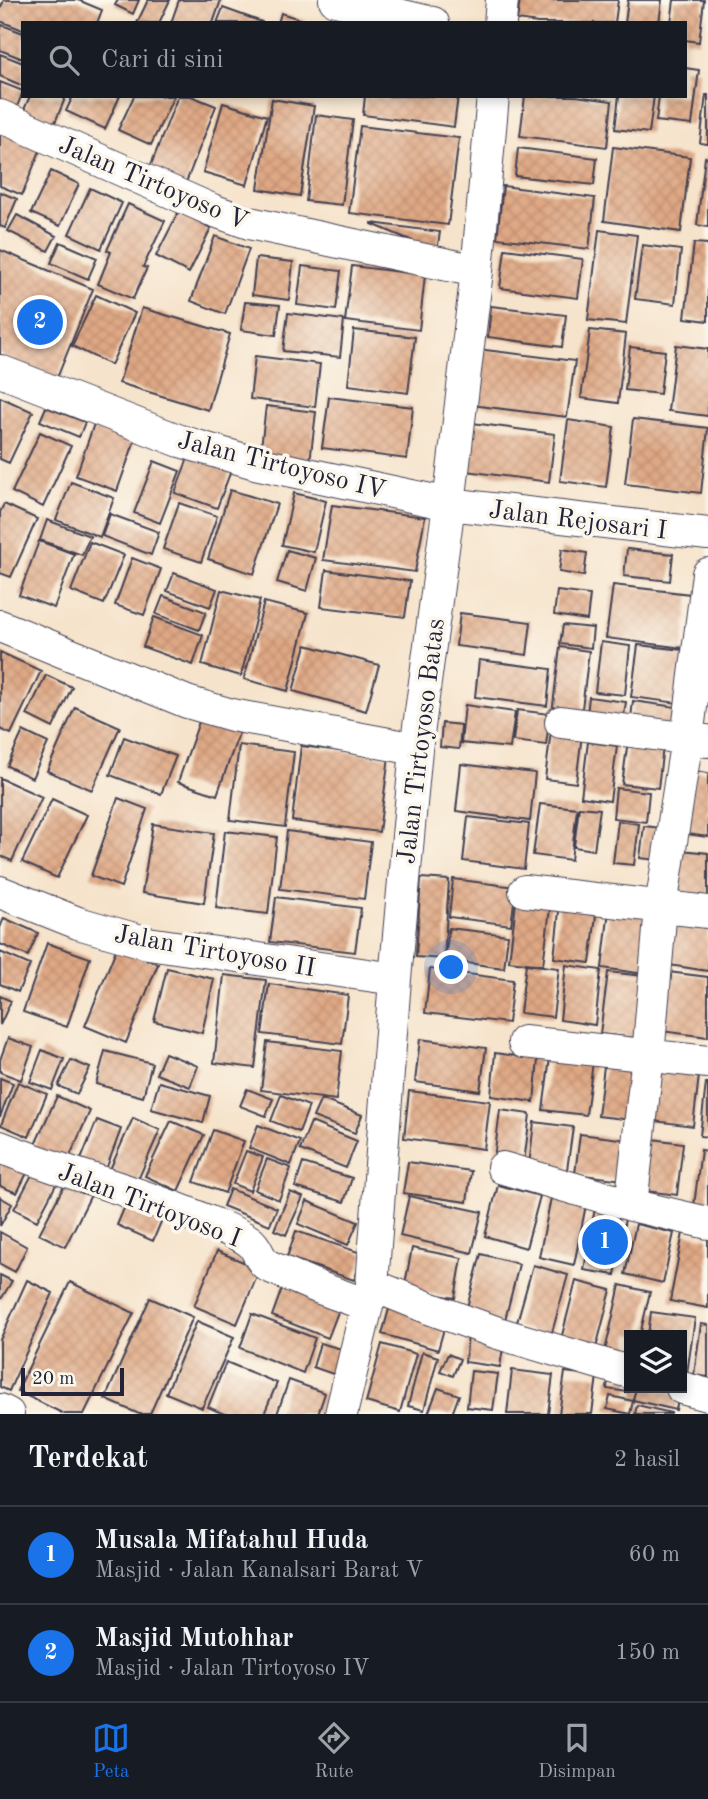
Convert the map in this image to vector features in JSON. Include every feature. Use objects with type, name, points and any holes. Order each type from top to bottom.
[{"type":"street","points":[[335,0],[424,21]]},
{"type":"street","points":[[500,21],[502,0]]},
{"type":"street","name":"Jalan Tirtoyoso Batas","points":[[345,1400],[370,1294],[416,749],[477,271],[493,98]]},
{"type":"street","name":"Jalan Tirtoyoso V","points":[[0,116],[212,210],[249,223],[477,271]]},
{"type":"street","name":"Jalan Tirtoyoso IV","points":[[0,371],[180,442],[210,451],[449,504]]},
{"type":"street","name":"Jalan Rejosari I","points":[[449,504],[708,534]]},
{"type":"street","points":[[631,1205],[661,907],[698,740],[708,574]]},
{"type":"street","points":[[0,626],[198,705],[232,715],[416,749]]},
{"type":"street","points":[[561,722],[698,740]]},
{"type":"street","points":[[525,891],[708,912]]},
{"type":"street","name":"Jalan Tirtoyoso II","points":[[0,892],[78,923],[148,943],[395,979]]},
{"type":"street","points":[[524,1042],[708,1062]]},
{"type":"street","name":"Jalan Tirtoyoso I","points":[[0,1147],[134,1192],[233,1232],[256,1248],[263,1263],[320,1288],[370,1294],[429,1308],[498,1333],[624,1371]]},
{"type":"street","points":[[503,1168],[631,1205],[708,1223]]},
{"type":"street","points":[[687,1389],[708,1395]]},
{"type":"street","points":[[0,1410],[8,1414]]},
{"type":"building","points":[[4,0],[78,0],[102,10],[98,21],[21,21],[21,29],[0,21],[0,9]]},
{"type":"building","points":[[118,0],[139,0],[133,14],[115,5]]},
{"type":"building","points":[[148,0],[170,0],[160,21],[138,21]]},
{"type":"building","points":[[179,0],[221,0],[214,21],[172,21]]},
{"type":"building","points":[[520,0],[618,0],[615,21],[517,20]]},
{"type":"building","points":[[628,0],[662,0],[659,21],[625,21]]},
{"type":"building","points":[[674,0],[704,0],[699,42],[687,40],[687,21],[671,21]]},
{"type":"building","points":[[223,8],[259,21],[218,21]]},
{"type":"building","points":[[281,13],[305,21],[279,21]]},
{"type":"building","points":[[2,25],[21,32],[21,58],[0,50]]},
{"type":"building","points":[[0,54],[21,62],[21,85],[0,76]]},
{"type":"building","points":[[687,68],[699,70],[692,125],[656,121],[659,98],[687,98]]},
{"type":"building","points":[[0,82],[21,90],[14,115],[0,110]]},
{"type":"building","points":[[708,95],[708,144],[700,143]]},
{"type":"building","points":[[29,98],[65,98],[54,125],[23,112]]},
{"type":"building","points":[[72,98],[119,98],[105,129],[66,111]]},
{"type":"building","points":[[133,98],[173,98],[151,145],[118,130]]},
{"type":"building","points":[[177,98],[196,98],[216,106],[185,185],[149,170]]},
{"type":"building","points":[[365,98],[458,98],[454,127],[363,115]]},
{"type":"building","points":[[525,98],[590,98],[612,101],[607,147],[520,136]]},
{"type":"building","points":[[619,98],[654,98],[649,133],[615,129]]},
{"type":"building","points":[[272,99],[314,106],[300,196],[258,189]]},
{"type":"building","points":[[223,103],[267,116],[247,185],[203,172]]},
{"type":"building","points":[[316,115],[353,120],[342,205],[306,201]]},
{"type":"building","points":[[360,126],[459,138],[448,225],[349,213]]},
{"type":"building","points":[[0,131],[41,148],[22,195],[0,186]]},
{"type":"building","points":[[613,147],[690,157],[681,232],[604,221]]},
{"type":"building","points":[[518,148],[597,158],[594,185],[515,176]]},
{"type":"building","points":[[705,157],[708,158],[708,227],[697,225]]},
{"type":"building","points":[[51,171],[79,184],[60,226],[31,213]]},
{"type":"building","points":[[503,186],[595,198],[589,249],[497,238]]},
{"type":"building","points":[[90,188],[122,203],[101,249],[69,234]]},
{"type":"building","points":[[0,192],[17,199],[5,228],[0,226]]},
{"type":"building","points":[[128,204],[165,221],[143,267],[147,268],[133,299],[98,284],[111,252],[107,250]]},
{"type":"building","points":[[179,211],[211,228],[189,273],[156,256]]},
{"type":"building","points":[[17,215],[56,236],[48,251],[8,231]]},
{"type":"building","points":[[372,224],[440,232],[437,251]]},
{"type":"building","points":[[599,230],[637,235],[626,324],[588,320]]},
{"type":"building","points":[[215,236],[249,249],[225,314],[191,301]]},
{"type":"building","points":[[60,242],[97,258],[88,279],[51,263]]},
{"type":"building","points":[[694,243],[708,244],[708,321],[685,318]]},
{"type":"building","points":[[642,245],[681,250],[675,304],[635,299]]},
{"type":"building","points":[[505,249],[583,259],[578,298],[500,288]]},
{"type":"building","points":[[0,250],[93,289],[57,378],[0,355]]},
{"type":"building","points":[[256,258],[293,262],[289,300],[252,295]]},
{"type":"building","points":[[302,266],[341,271],[336,310],[297,305]]},
{"type":"building","points":[[352,266],[425,275],[419,330],[345,321]]},
{"type":"building","points":[[96,295],[135,313],[111,365],[72,346]]},
{"type":"building","points":[[245,302],[280,305],[276,335],[241,330]]},
{"type":"building","points":[[491,306],[566,315],[562,347],[488,337]]},
{"type":"building","points":[[142,308],[230,334],[208,410],[119,383]]},
{"type":"building","points":[[288,313],[344,320],[340,357],[283,351]]},
{"type":"building","points":[[354,330],[415,337],[408,393],[348,385]]},
{"type":"building","points":[[590,330],[626,334],[618,403],[581,398]]},
{"type":"building","points":[[676,345],[708,349],[708,416],[668,411]]},
{"type":"building","points":[[630,347],[665,351],[660,394],[625,390]]},
{"type":"building","points":[[477,349],[575,361],[567,417],[471,405]]},
{"type":"building","points":[[255,356],[320,364],[315,407],[250,399]]},
{"type":"building","points":[[0,397],[33,412],[9,463],[0,459]]},
{"type":"building","points":[[329,397],[413,407],[407,459],[322,448]]},
{"type":"building","points":[[266,406],[316,412],[310,462],[260,456]]},
{"type":"building","points":[[46,407],[85,422],[79,437],[40,421]]},
{"type":"building","points":[[96,418],[137,434],[117,491],[76,476]]},
{"type":"building","points":[[633,419],[708,428],[701,493],[625,484]]},
{"type":"building","points":[[568,420],[614,427],[606,487],[560,481]]},
{"type":"building","points":[[472,423],[555,434],[549,482],[466,471]]},
{"type":"building","points":[[40,432],[71,446],[43,507],[12,492]]},
{"type":"building","points":[[191,450],[233,465],[217,508],[175,493]]},
{"type":"building","points":[[154,461],[180,471],[160,523],[134,513]]},
{"type":"building","points":[[71,482],[114,498],[100,537],[56,520]]},
{"type":"building","points":[[230,490],[277,504],[254,574],[208,559]]},
{"type":"building","points":[[294,493],[326,501],[314,552],[282,545]]},
{"type":"building","points":[[179,503],[217,516],[201,562],[163,549]]},
{"type":"building","points":[[4,504],[37,519],[11,577],[0,573],[0,512]]},
{"type":"building","points":[[332,505],[425,517],[415,572],[323,560]]},
{"type":"building","points":[[110,514],[159,532],[151,555],[102,536]]},
{"type":"building","points":[[47,520],[90,536],[82,555],[40,540]]},
{"type":"building","points":[[39,541],[74,554],[54,608],[19,595]]},
{"type":"building","points":[[90,542],[124,555],[104,604],[71,591]]},
{"type":"building","points":[[562,549],[587,553],[584,576],[559,572]]},
{"type":"building","points":[[627,549],[673,554],[670,581],[624,576]]},
{"type":"building","points":[[287,550],[316,558],[307,591],[277,582]]},
{"type":"building","points":[[132,558],[161,569],[144,615],[115,605]]},
{"type":"building","points":[[326,570],[410,581],[405,617],[321,607]]},
{"type":"building","points":[[174,573],[217,589],[210,607],[167,591]]},
{"type":"building","points":[[613,585],[690,594],[683,648],[606,638]]},
{"type":"building","points":[[221,590],[260,600],[241,676],[202,665]]},
{"type":"building","points":[[557,591],[590,595],[587,620],[554,615]]},
{"type":"building","points":[[163,596],[206,612],[199,630],[156,614]]},
{"type":"building","points":[[264,602],[308,613],[288,691],[244,679]]},
{"type":"building","points":[[460,613],[531,622],[527,655],[456,646]]},
{"type":"building","points":[[154,617],[203,635],[193,665],[143,647]]},
{"type":"building","points":[[563,625],[593,628],[591,648],[560,644]]},
{"type":"building","points":[[601,642],[630,646],[625,695],[595,692]]},
{"type":"building","points":[[306,645],[379,665],[366,711],[293,691]]},
{"type":"building","points":[[638,645],[692,651],[686,704],[631,697]]},
{"type":"building","points":[[560,647],[589,651],[581,717],[552,714]]},
{"type":"building","points":[[0,652],[41,671],[11,734],[0,729]]},
{"type":"building","points":[[479,660],[551,669],[547,706],[475,697]]},
{"type":"building","points":[[46,675],[72,687],[53,728],[27,715]]},
{"type":"building","points":[[589,697],[626,702],[622,729],[586,724]]},
{"type":"building","points":[[633,701],[683,708],[680,733],[630,727]]},
{"type":"building","points":[[465,705],[515,712],[510,748],[461,743]]},
{"type":"building","points":[[75,707],[120,727],[92,790],[47,771]]},
{"type":"building","points":[[517,710],[550,714],[546,745],[513,741]]},
{"type":"building","points":[[200,719],[239,733],[217,795],[178,782]]},
{"type":"building","points":[[442,723],[461,725],[459,749],[440,747]]},
{"type":"building","points":[[551,730],[582,734],[576,783],[545,779]]},
{"type":"building","points":[[23,731],[48,743],[32,778],[7,766]]},
{"type":"building","points":[[629,733],[664,738],[658,788],[622,784]]},
{"type":"building","points":[[124,737],[176,756],[161,794],[110,775]]},
{"type":"building","points":[[588,742],[617,746],[610,801],[581,797]]},
{"type":"building","points":[[239,745],[294,752],[285,827],[230,820]]},
{"type":"building","points":[[301,746],[389,757],[379,832],[292,821]]},
{"type":"building","points":[[461,764],[535,773],[530,821],[456,811]]},
{"type":"building","points":[[695,771],[708,773],[708,837],[687,834]]},
{"type":"building","points":[[0,778],[42,797],[12,861],[0,856]]},
{"type":"building","points":[[616,788],[649,792],[646,822],[613,818]]},
{"type":"building","points":[[118,798],[147,809],[121,887],[91,876]]},
{"type":"building","points":[[52,799],[87,815],[57,878],[22,862]]},
{"type":"building","points":[[540,804],[577,808],[571,860],[533,855]]},
{"type":"building","points":[[579,807],[600,809],[594,850],[574,847]]},
{"type":"building","points":[[468,817],[529,824],[524,869],[463,861]]},
{"type":"building","points":[[618,821],[639,824],[634,865],[613,863]]},
{"type":"building","points":[[153,824],[214,833],[204,903],[142,893]]},
{"type":"building","points":[[644,826],[669,829],[666,861],[640,858]]},
{"type":"building","points":[[225,831],[277,837],[268,914],[216,908]]},
{"type":"building","points":[[287,831],[371,842],[364,899],[280,889]]},
{"type":"building","points":[[681,850],[708,853],[708,902],[675,898]]},
{"type":"building","points":[[421,878],[449,880],[444,959],[416,957]]},
{"type":"building","points":[[453,879],[516,887],[511,925],[449,917]]},
{"type":"building","points":[[517,895],[551,900],[543,965],[509,961]]},
{"type":"building","points":[[276,897],[361,908],[355,952],[270,942]]},
{"type":"building","points":[[560,902],[597,907],[590,963],[554,958]]},
{"type":"building","points":[[609,910],[652,916],[645,974],[602,968]]},
{"type":"building","points":[[676,912],[708,916],[708,971],[669,965]]},
{"type":"building","points":[[4,918],[38,933],[28,956],[0,944],[0,928]]},
{"type":"building","points":[[449,928],[508,935],[504,968],[445,960]]},
{"type":"building","points":[[47,943],[90,958],[67,1027],[23,1012]]},
{"type":"building","points":[[117,947],[158,964],[126,1043],[85,1026]]},
{"type":"building","points":[[0,952],[30,965],[18,992],[0,984]]},
{"type":"building","points":[[526,964],[559,968],[553,1017],[520,1013]]},
{"type":"building","points":[[566,965],[601,970],[595,1025],[560,1020]]},
{"type":"building","points":[[167,968],[214,979],[202,1033],[154,1021]]},
{"type":"building","points":[[430,969],[513,980],[508,1023],[425,1013]]},
{"type":"building","points":[[608,972],[652,977],[645,1039],[600,1034]]},
{"type":"building","points":[[668,972],[708,977],[708,1037],[661,1031]]},
{"type":"building","points":[[224,975],[266,980],[255,1068],[214,1063]]},
{"type":"building","points":[[269,984],[348,995],[342,1044],[262,1034]]},
{"type":"building","points":[[0,996],[11,1001],[0,1025]]},
{"type":"building","points":[[8,1038],[33,1047],[21,1080],[0,1072],[0,1060]]},
{"type":"building","points":[[420,1039],[486,1048],[480,1091],[415,1082]]},
{"type":"building","points":[[267,1042],[342,1051],[336,1100],[261,1090]]},
{"type":"building","points":[[42,1050],[64,1059],[52,1090],[30,1082]]},
{"type":"building","points":[[105,1051],[152,1063],[143,1097],[96,1084]]},
{"type":"building","points":[[165,1053],[198,1066],[190,1087],[156,1074]]},
{"type":"building","points":[[495,1053],[538,1059],[534,1102],[491,1096]]},
{"type":"building","points":[[550,1057],[593,1062],[586,1115],[543,1110]]},
{"type":"building","points":[[71,1060],[90,1068],[77,1094],[58,1086]]},
{"type":"building","points":[[653,1061],[700,1067],[693,1126],[646,1120]]},
{"type":"building","points":[[604,1066],[638,1070],[632,1120],[598,1116]]},
{"type":"building","points":[[0,1078],[13,1083],[0,1117]]},
{"type":"building","points":[[18,1082],[47,1094],[29,1137],[1,1125]]},
{"type":"building","points":[[159,1082],[210,1096],[203,1123],[151,1109]]},
{"type":"building","points":[[708,1083],[708,1137],[700,1136]]},
{"type":"building","points":[[247,1089],[273,1099],[266,1116],[240,1106]]},
{"type":"building","points":[[409,1091],[490,1101],[484,1149],[404,1138]]},
{"type":"building","points":[[281,1095],[309,1106],[299,1132],[271,1121]]},
{"type":"building","points":[[57,1096],[90,1111],[66,1165],[33,1149]]},
{"type":"building","points":[[321,1099],[362,1115],[355,1133],[313,1117]]},
{"type":"building","points":[[500,1110],[530,1114],[524,1163],[494,1159]]},
{"type":"building","points":[[133,1118],[160,1130],[134,1189],[107,1176]]},
{"type":"building","points":[[97,1120],[121,1129],[105,1172],[80,1162]]},
{"type":"building","points":[[171,1121],[204,1135],[178,1191],[145,1176]]},
{"type":"building","points":[[311,1122],[357,1141],[346,1168],[300,1150]]},
{"type":"building","points":[[534,1122],[573,1127],[567,1170],[529,1166]]},
{"type":"building","points":[[258,1125],[300,1141],[291,1165],[249,1148]]},
{"type":"building","points":[[213,1130],[244,1141],[225,1193],[194,1182]]},
{"type":"building","points":[[580,1134],[628,1140],[623,1180],[575,1174]]},
{"type":"building","points":[[645,1138],[683,1143],[677,1195],[638,1190]]},
{"type":"building","points":[[701,1150],[708,1151],[708,1208],[694,1206]]},
{"type":"building","points":[[246,1151],[263,1157],[250,1191],[233,1184]]},
{"type":"building","points":[[0,1156],[29,1169],[17,1193],[0,1186]]},
{"type":"building","points":[[267,1159],[291,1168],[279,1200],[255,1190]]},
{"type":"building","points":[[408,1162],[471,1171],[467,1202],[403,1193]]},
{"type":"building","points":[[303,1163],[352,1178],[344,1202],[295,1187]]},
{"type":"building","points":[[37,1165],[60,1177],[37,1221],[14,1209]]},
{"type":"building","points":[[67,1180],[92,1193],[65,1247],[39,1234]]},
{"type":"building","points":[[498,1185],[540,1196],[526,1248],[485,1236]]},
{"type":"building","points":[[230,1189],[277,1208],[270,1225],[223,1206]]},
{"type":"building","points":[[290,1192],[303,1197],[286,1235],[274,1230]]},
{"type":"building","points":[[130,1194],[166,1210],[153,1241],[117,1225]]},
{"type":"building","points":[[409,1196],[482,1212],[472,1253],[400,1236]]},
{"type":"building","points":[[0,1197],[12,1204],[0,1226]]},
{"type":"building","points":[[551,1198],[586,1205],[574,1265],[539,1257]]},
{"type":"building","points":[[307,1201],[358,1222],[348,1245],[298,1224]]},
{"type":"building","points":[[595,1208],[626,1213],[615,1275],[584,1270]]},
{"type":"building","points":[[636,1224],[674,1233],[663,1283],[625,1274]]},
{"type":"building","points":[[296,1231],[364,1254],[354,1280],[287,1257]]},
{"type":"building","points":[[0,1232],[27,1247],[15,1272],[0,1264]]},
{"type":"building","points":[[683,1233],[708,1238],[708,1308],[670,1301]]},
{"type":"building","points":[[412,1248],[462,1258],[455,1298],[404,1289]]},
{"type":"building","points":[[217,1251],[260,1269],[237,1324],[194,1306]]},
{"type":"building","points":[[481,1254],[519,1264],[504,1324],[465,1315]]},
{"type":"building","points":[[533,1265],[568,1275],[551,1336],[516,1326]]},
{"type":"building","points":[[0,1275],[12,1281],[0,1301]]},
{"type":"building","points":[[27,1280],[53,1293],[9,1391],[0,1387],[0,1340]]},
{"type":"building","points":[[576,1281],[611,1290],[595,1352],[560,1343]]},
{"type":"building","points":[[70,1282],[134,1313],[84,1414],[64,1414],[17,1391]]},
{"type":"building","points":[[284,1283],[341,1304],[328,1338],[272,1316]]},
{"type":"building","points":[[620,1285],[650,1292],[641,1330],[624,1330],[624,1356],[605,1351]]},
{"type":"building","points":[[150,1298],[193,1317],[150,1414],[139,1414],[105,1399]]},
{"type":"building","points":[[391,1302],[447,1318],[438,1350],[382,1334]]},
{"type":"building","points":[[651,1312],[695,1318],[687,1373],[687,1330],[649,1330]]},
{"type":"building","points":[[252,1314],[315,1338],[303,1373],[240,1348]]},
{"type":"building","points":[[197,1321],[234,1337],[202,1408],[166,1393]]},
{"type":"building","points":[[701,1324],[708,1325],[708,1377],[694,1375]]},
{"type":"building","points":[[468,1336],[504,1341],[500,1367],[465,1362]]},
{"type":"building","points":[[320,1343],[345,1350],[336,1375],[313,1367]]},
{"type":"building","points":[[382,1344],[416,1354],[400,1412],[366,1402]]},
{"type":"building","points":[[422,1352],[438,1357],[424,1410],[408,1406]]},
{"type":"building","points":[[448,1354],[460,1359],[453,1376],[440,1371]]},
{"type":"building","points":[[226,1362],[277,1383],[264,1414],[224,1414],[208,1407]]},
{"type":"building","points":[[512,1370],[553,1375],[548,1414],[507,1414]]},
{"type":"building","points":[[471,1371],[498,1374],[493,1410],[467,1407]]},
{"type":"building","points":[[565,1372],[597,1376],[592,1414],[559,1414]]},
{"type":"building","points":[[608,1377],[624,1379],[624,1391],[607,1389]]},
{"type":"building","points":[[289,1380],[325,1393],[318,1414],[277,1414]]},
{"type":"building","points":[[438,1388],[459,1395],[452,1414],[428,1414]]},
{"type":"building","points":[[635,1393],[679,1395],[676,1410],[633,1400]]},
{"type":"building","points":[[610,1396],[633,1401],[630,1414],[607,1409]]},
{"type":"building","points":[[637,1405],[671,1413],[671,1414],[635,1414]]},
{"type":"place","name":"Masjid Mutohhar","points":[[40,322]]},
{"type":"place","name":"Musala Mifatahul Huda","points":[[605,1242]]}]
